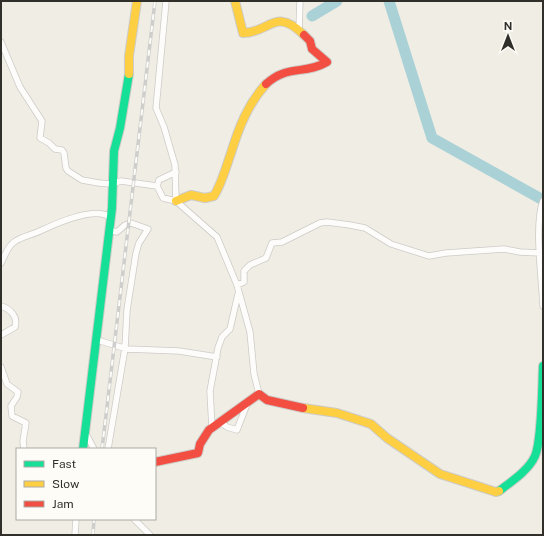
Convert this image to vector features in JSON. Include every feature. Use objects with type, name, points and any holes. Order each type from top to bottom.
[{"type":"street","points":[[83,448],[111,218],[114,182],[114,151],[120,128],[130,68],[129,56],[137,1]]},
{"type":"street","points":[[166,1],[156,108],[170,146],[176,172],[176,201]]},
{"type":"street","points":[[176,201],[191,195],[205,198],[214,196],[221,183],[235,138],[248,108],[261,90],[282,73],[326,64],[327,61],[312,49],[310,41],[300,30],[284,21],[273,22],[250,32],[243,33],[235,1]]},
{"type":"street","points":[[300,1],[300,30]]},
{"type":"street","points":[[1,42],[20,87],[42,121],[40,138],[49,143],[55,149],[62,150],[68,171],[82,180],[99,183],[121,181],[157,186]]},
{"type":"street","points":[[176,172],[159,180],[157,186],[163,198],[176,201],[217,237],[237,285],[238,294],[250,332],[254,374],[259,394],[267,400],[280,404],[337,413],[371,424],[387,438],[440,474],[496,492],[526,469],[535,456],[538,439],[543,366]]},
{"type":"street","points":[[543,200],[540,210],[540,253],[543,306]]},
{"type":"street","points":[[1,263],[9,247],[14,242],[72,217],[104,214],[111,218]]},
{"type":"street","points":[[237,285],[244,282],[244,271],[250,265],[266,258],[272,243],[282,242],[320,223],[327,222],[366,228],[391,244],[429,256],[446,253],[504,249],[520,252],[540,253]]},
{"type":"street","points":[[108,448],[125,348],[128,310],[136,252],[139,243],[148,229],[131,223],[125,225],[117,232],[109,230]]},
{"type":"street","points":[[212,428],[210,390],[220,342],[230,329],[238,294]]},
{"type":"street","points":[[1,306],[6,308],[15,316],[16,322],[15,327],[1,335]]},
{"type":"street","points":[[97,340],[110,345],[125,348],[179,351],[217,357]]},
{"type":"street","points":[[1,367],[7,384],[10,388],[18,392],[17,397],[11,406],[12,416],[26,423],[23,441],[24,448]]},
{"type":"street","points":[[156,462],[198,453],[200,440],[212,428],[233,411],[247,404],[259,394]]},
{"type":"street","points":[[220,422],[232,430],[237,430],[247,404]]},
{"type":"street","points":[[86,433],[94,448]]},
{"type":"street","points":[[75,535],[76,520]]},
{"type":"street","points":[[135,520],[150,535]]},
{"type":"waterway","points":[[312,16],[337,1]]},
{"type":"waterway","points":[[389,1],[432,138],[543,200]]},
{"type":"railway","points":[[102,448],[155,1]]},
{"type":"railway","points":[[93,535],[94,520]]},
{"type":"traffic: fast","points":[[83,448],[112,208],[114,151],[120,128],[129,74]]},
{"type":"traffic: fast","points":[[499,491],[524,471],[535,456],[539,438],[543,366]]},
{"type":"traffic: slow","points":[[129,74],[129,56],[137,1]]},
{"type":"traffic: slow","points":[[235,1],[243,33],[252,32],[273,23],[286,22],[304,35]]},
{"type":"traffic: slow","points":[[176,201],[191,195],[205,198],[214,196],[222,180],[237,134],[245,116],[254,100],[266,84]]},
{"type":"traffic: slow","points":[[303,408],[337,413],[371,424],[387,438],[440,474],[496,492],[499,491]]},
{"type":"traffic: jam","points":[[266,84],[282,74],[319,66],[327,62],[312,49],[310,41],[304,35]]},
{"type":"traffic: jam","points":[[156,462],[198,453],[200,444],[209,430],[259,394],[267,400],[303,408]]}]
